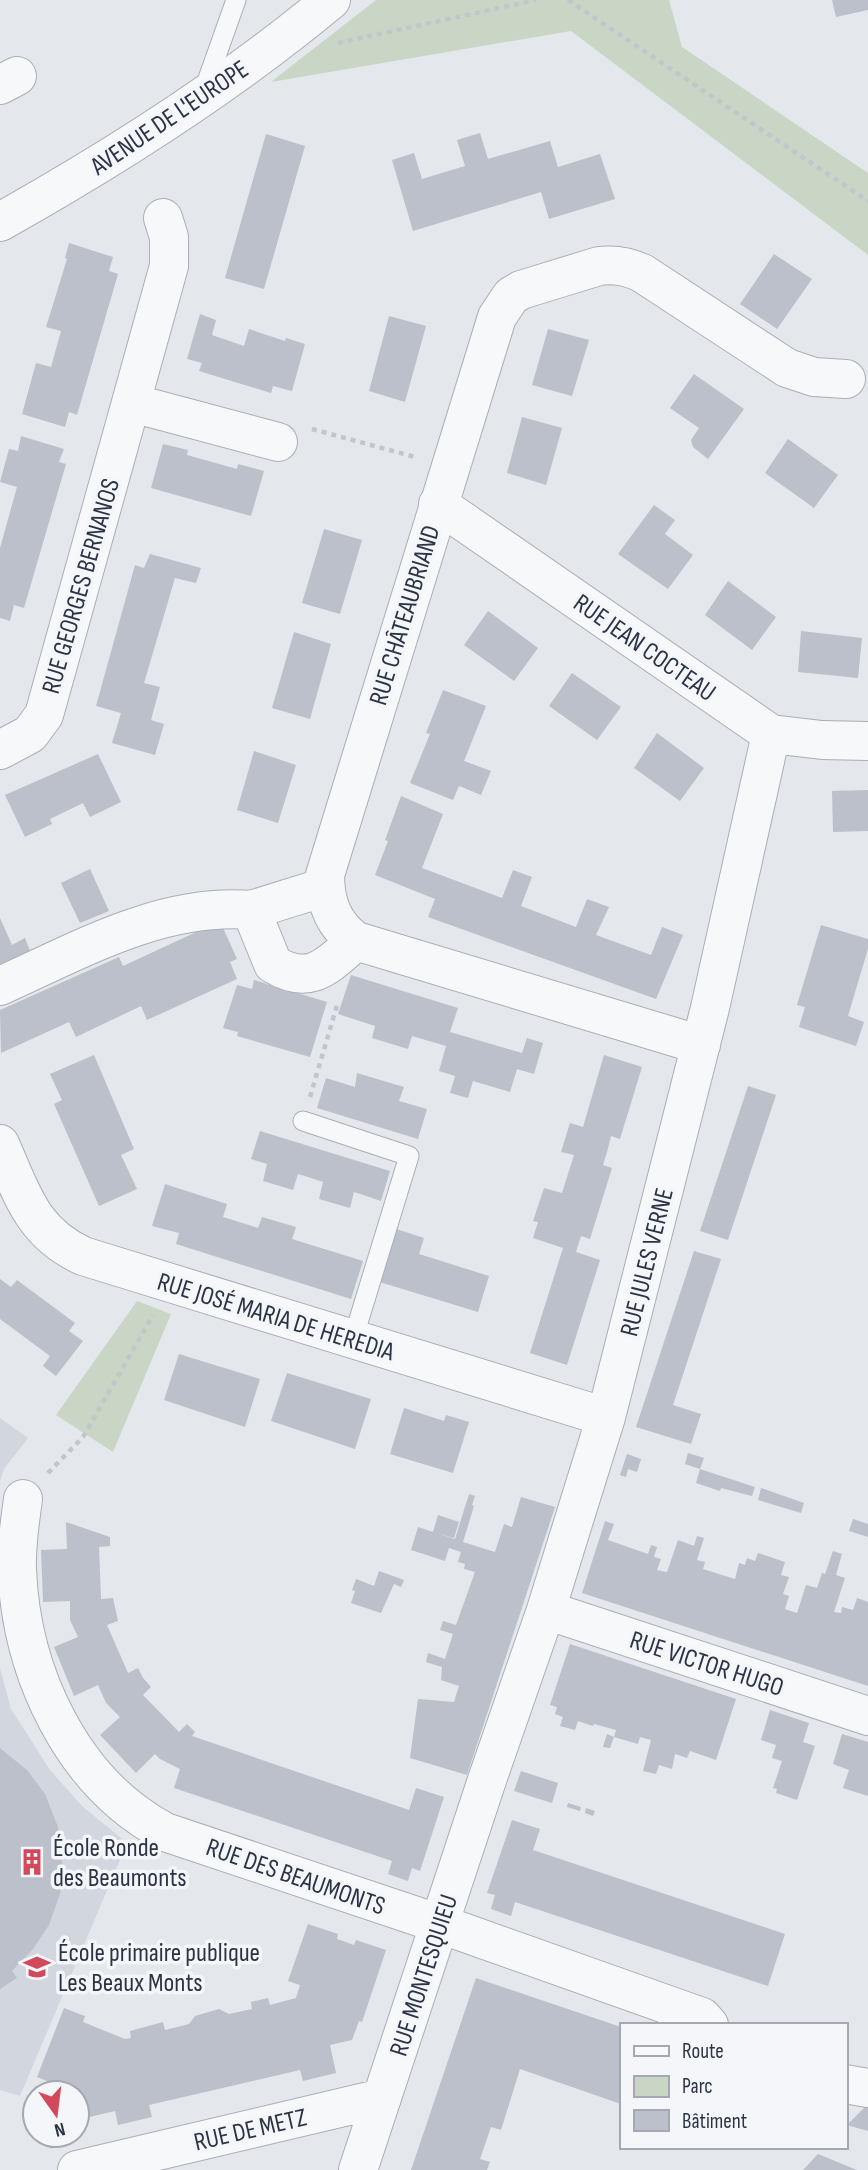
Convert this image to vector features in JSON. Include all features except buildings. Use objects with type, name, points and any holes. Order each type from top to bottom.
[{"type":"street","name":"AVENUE DE L'EUROPE","points":[[0,222],[93,169],[201,97],[331,0]]},
{"type":"street","name":"RUE GEORGES BERNANOS","points":[[0,750],[30,734],[44,716],[169,266],[169,237],[163,218]]},
{"type":"street","name":"RUE CHÂTEAUBRIAND","points":[[343,952],[338,925],[331,912],[325,887],[328,863],[438,504],[503,305],[521,290],[599,266],[620,265],[642,273],[787,368],[814,377],[846,379]]},
{"type":"street","points":[[132,402],[291,435]]},
{"type":"street","name":"RUE JEAN COCTEAU","points":[[438,504],[771,734],[822,740],[868,741]]},
{"type":"street","name":"RUE JULES VERNE","points":[[487,1780],[546,1610],[606,1417],[701,1045],[771,734]]},
{"type":"street","points":[[0,985],[142,924],[222,909],[251,910],[325,887]]},
{"type":"street","points":[[251,910],[273,964],[298,974],[315,973],[343,952],[701,1045]]},
{"type":"street","name":"RUE JOSÉ MARIA DE HEREDIA","points":[[0,1144],[36,1220],[57,1242],[83,1256],[606,1417]]},
{"type":"street","name":"RUE DES BEAUMONTS","points":[[23,1499],[17,1570],[30,1656],[41,1688],[69,1738],[94,1773],[120,1803],[135,1815],[165,1832],[440,1924],[702,2017],[707,2023]]},
{"type":"street","name":"RUE VICTOR HUGO","points":[[546,1610],[868,1716]]},
{"type":"street","name":"RUE MONTESQUIEU","points":[[358,2170],[487,1780]]},
{"type":"street","points":[[847,2084],[868,2088]]},
{"type":"street","name":"RUE DE METZ","points":[[77,2170],[382,2098]]},
{"type":"lane","points":[[201,97],[236,0]]},
{"type":"lane","points":[[303,1121],[409,1156],[353,1339]]},
{"type":"path","points":[[332,44],[536,0]]},
{"type":"path","points":[[568,0],[868,201]]},
{"type":"path","points":[[291,435],[450,467]]},
{"type":"path","points":[[303,1121],[339,999],[343,952]]},
{"type":"path","points":[[23,1499],[83,1437],[171,1284]]},
{"type":"shaded area","points":[[0,1418],[28,1438],[4,1469],[0,1481]]},
{"type":"shaded area","name":"École primaire publique Les Beaux Monts","points":[[0,1668],[11,1709],[50,1770],[82,1806],[127,1843],[27,2079],[21,2079],[20,2096],[0,2090]]},
{"type":"green space","points":[[376,0],[669,0],[682,47],[868,173],[868,255],[571,31],[271,82]]},
{"type":"green space","points":[[137,1301],[171,1314],[113,1452],[56,1415]]},
{"type":"place","name":"École Ronde des Beaumonts","points":[[32,1862]]},
{"type":"place","name":"École primaire publique Les Beaux Monts","points":[[37,1967]]}]
